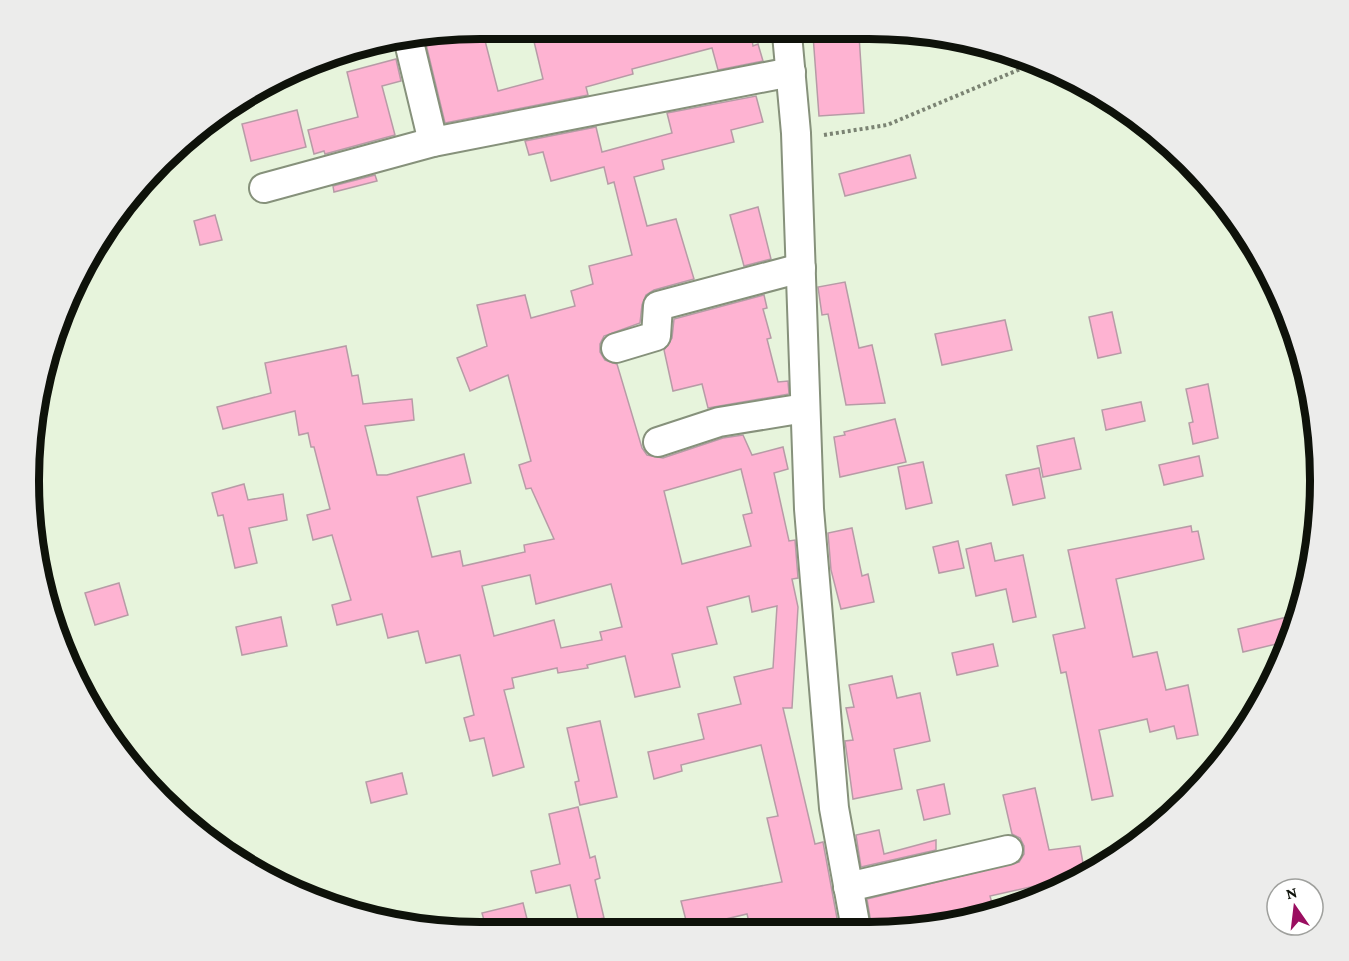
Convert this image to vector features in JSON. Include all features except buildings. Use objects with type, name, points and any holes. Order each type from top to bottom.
[{"type":"street","points":[[788,39],[796,140],[809,509],[834,808],[855,922]]},
{"type":"street","points":[[410,45],[433,142]]},
{"type":"street","points":[[264,188],[433,142],[791,72]]},
{"type":"street","points":[[616,348],[656,336],[658,306],[801,268]]},
{"type":"street","points":[[658,442],[719,422],[805,408]]},
{"type":"street","points":[[848,886],[1008,850]]},
{"type":"path","points":[[796,140],[887,125],[1024,68]]}]
